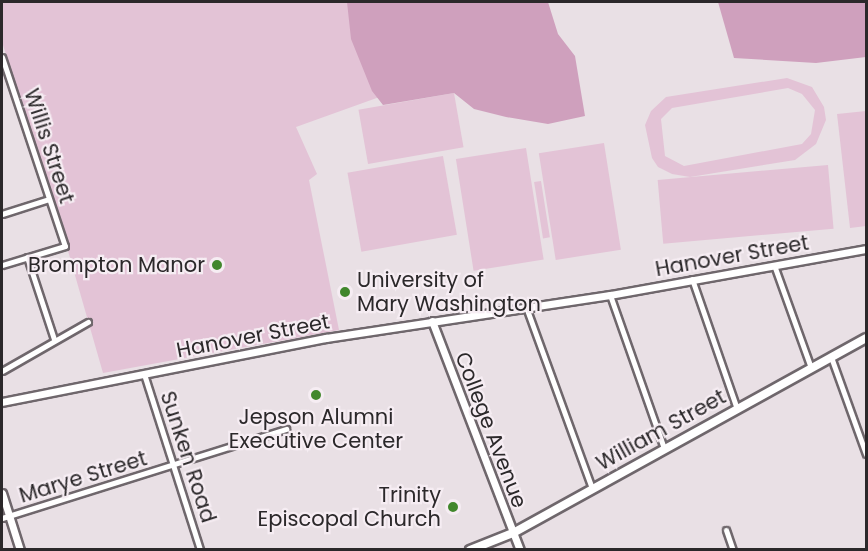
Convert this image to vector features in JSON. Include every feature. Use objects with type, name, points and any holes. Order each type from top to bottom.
[{"type":"main road","name":"William Street","points":[[470,549],[513,533],[867,338]]},
{"type":"street","name":"Willis Street","points":[[2,57],[65,246],[27,257]]},
{"type":"street","points":[[2,214],[49,199]]},
{"type":"street","name":"Hanover Street","points":[[2,402],[432,321],[610,295],[867,249]]},
{"type":"street","points":[[2,265],[27,257],[54,339]]},
{"type":"street","points":[[774,265],[811,368]]},
{"type":"street","points":[[692,279],[737,409]]},
{"type":"street","points":[[610,295],[664,448]]},
{"type":"street","points":[[526,307],[592,488]]},
{"type":"street","name":"College Avenue","points":[[432,321],[520,549]]},
{"type":"street","points":[[2,371],[54,339],[88,322]]},
{"type":"street","points":[[831,357],[866,451]]},
{"type":"street","name":"Sunken Road","points":[[144,374],[200,549]]},
{"type":"street","name":"Marye Street","points":[[5,517],[174,467],[286,429]]},
{"type":"street","points":[[2,493],[5,517],[20,549]]},
{"type":"street","points":[[726,530],[734,549]]},
{"type":"shaded area","points":[[2,2],[470,2],[385,95],[296,127],[317,174],[309,180],[339,330],[103,373],[56,209],[2,42]]},
{"type":"shaded area","points":[[347,2],[548,2],[558,34],[575,56],[585,116],[548,124],[506,117],[474,109],[454,93],[383,105],[372,91],[351,39]]},
{"type":"shaded area","points":[[718,2],[866,2],[866,57],[816,63],[734,58]]},
{"type":"shaded area","points":[[787,78],[812,87],[824,107],[826,120],[816,144],[795,160],[690,177],[672,174],[658,167],[652,158],[645,125],[651,111],[666,97]],"holes":[[[788,88],[802,94],[815,110],[811,134],[802,144],[684,166],[665,156],[661,119],[672,108]]]},
{"type":"shaded area","points":[[454,93],[464,147],[368,164],[358,110]]},
{"type":"shaded area","points":[[866,111],[866,226],[850,228],[837,114]]},
{"type":"shaded area","points":[[604,143],[621,250],[556,260],[539,153]]},
{"type":"shaded area","points":[[526,148],[544,260],[474,271],[456,159]]},
{"type":"shaded area","points":[[443,156],[457,235],[361,252],[347,173]]},
{"type":"shaded area","points":[[828,165],[834,229],[663,244],[658,180]]},
{"type":"shaded area","points":[[541,181],[550,237],[543,238],[534,182]]},
{"type":"place","name":"Brompton Manor","points":[[217,265]]},
{"type":"place","name":"University of Mary Washington","points":[[345,292]]},
{"type":"place","name":"Jepson Alumni Executive Center","points":[[316,395]]},
{"type":"place","name":"Trinity Episcopal Church","points":[[453,507]]}]
